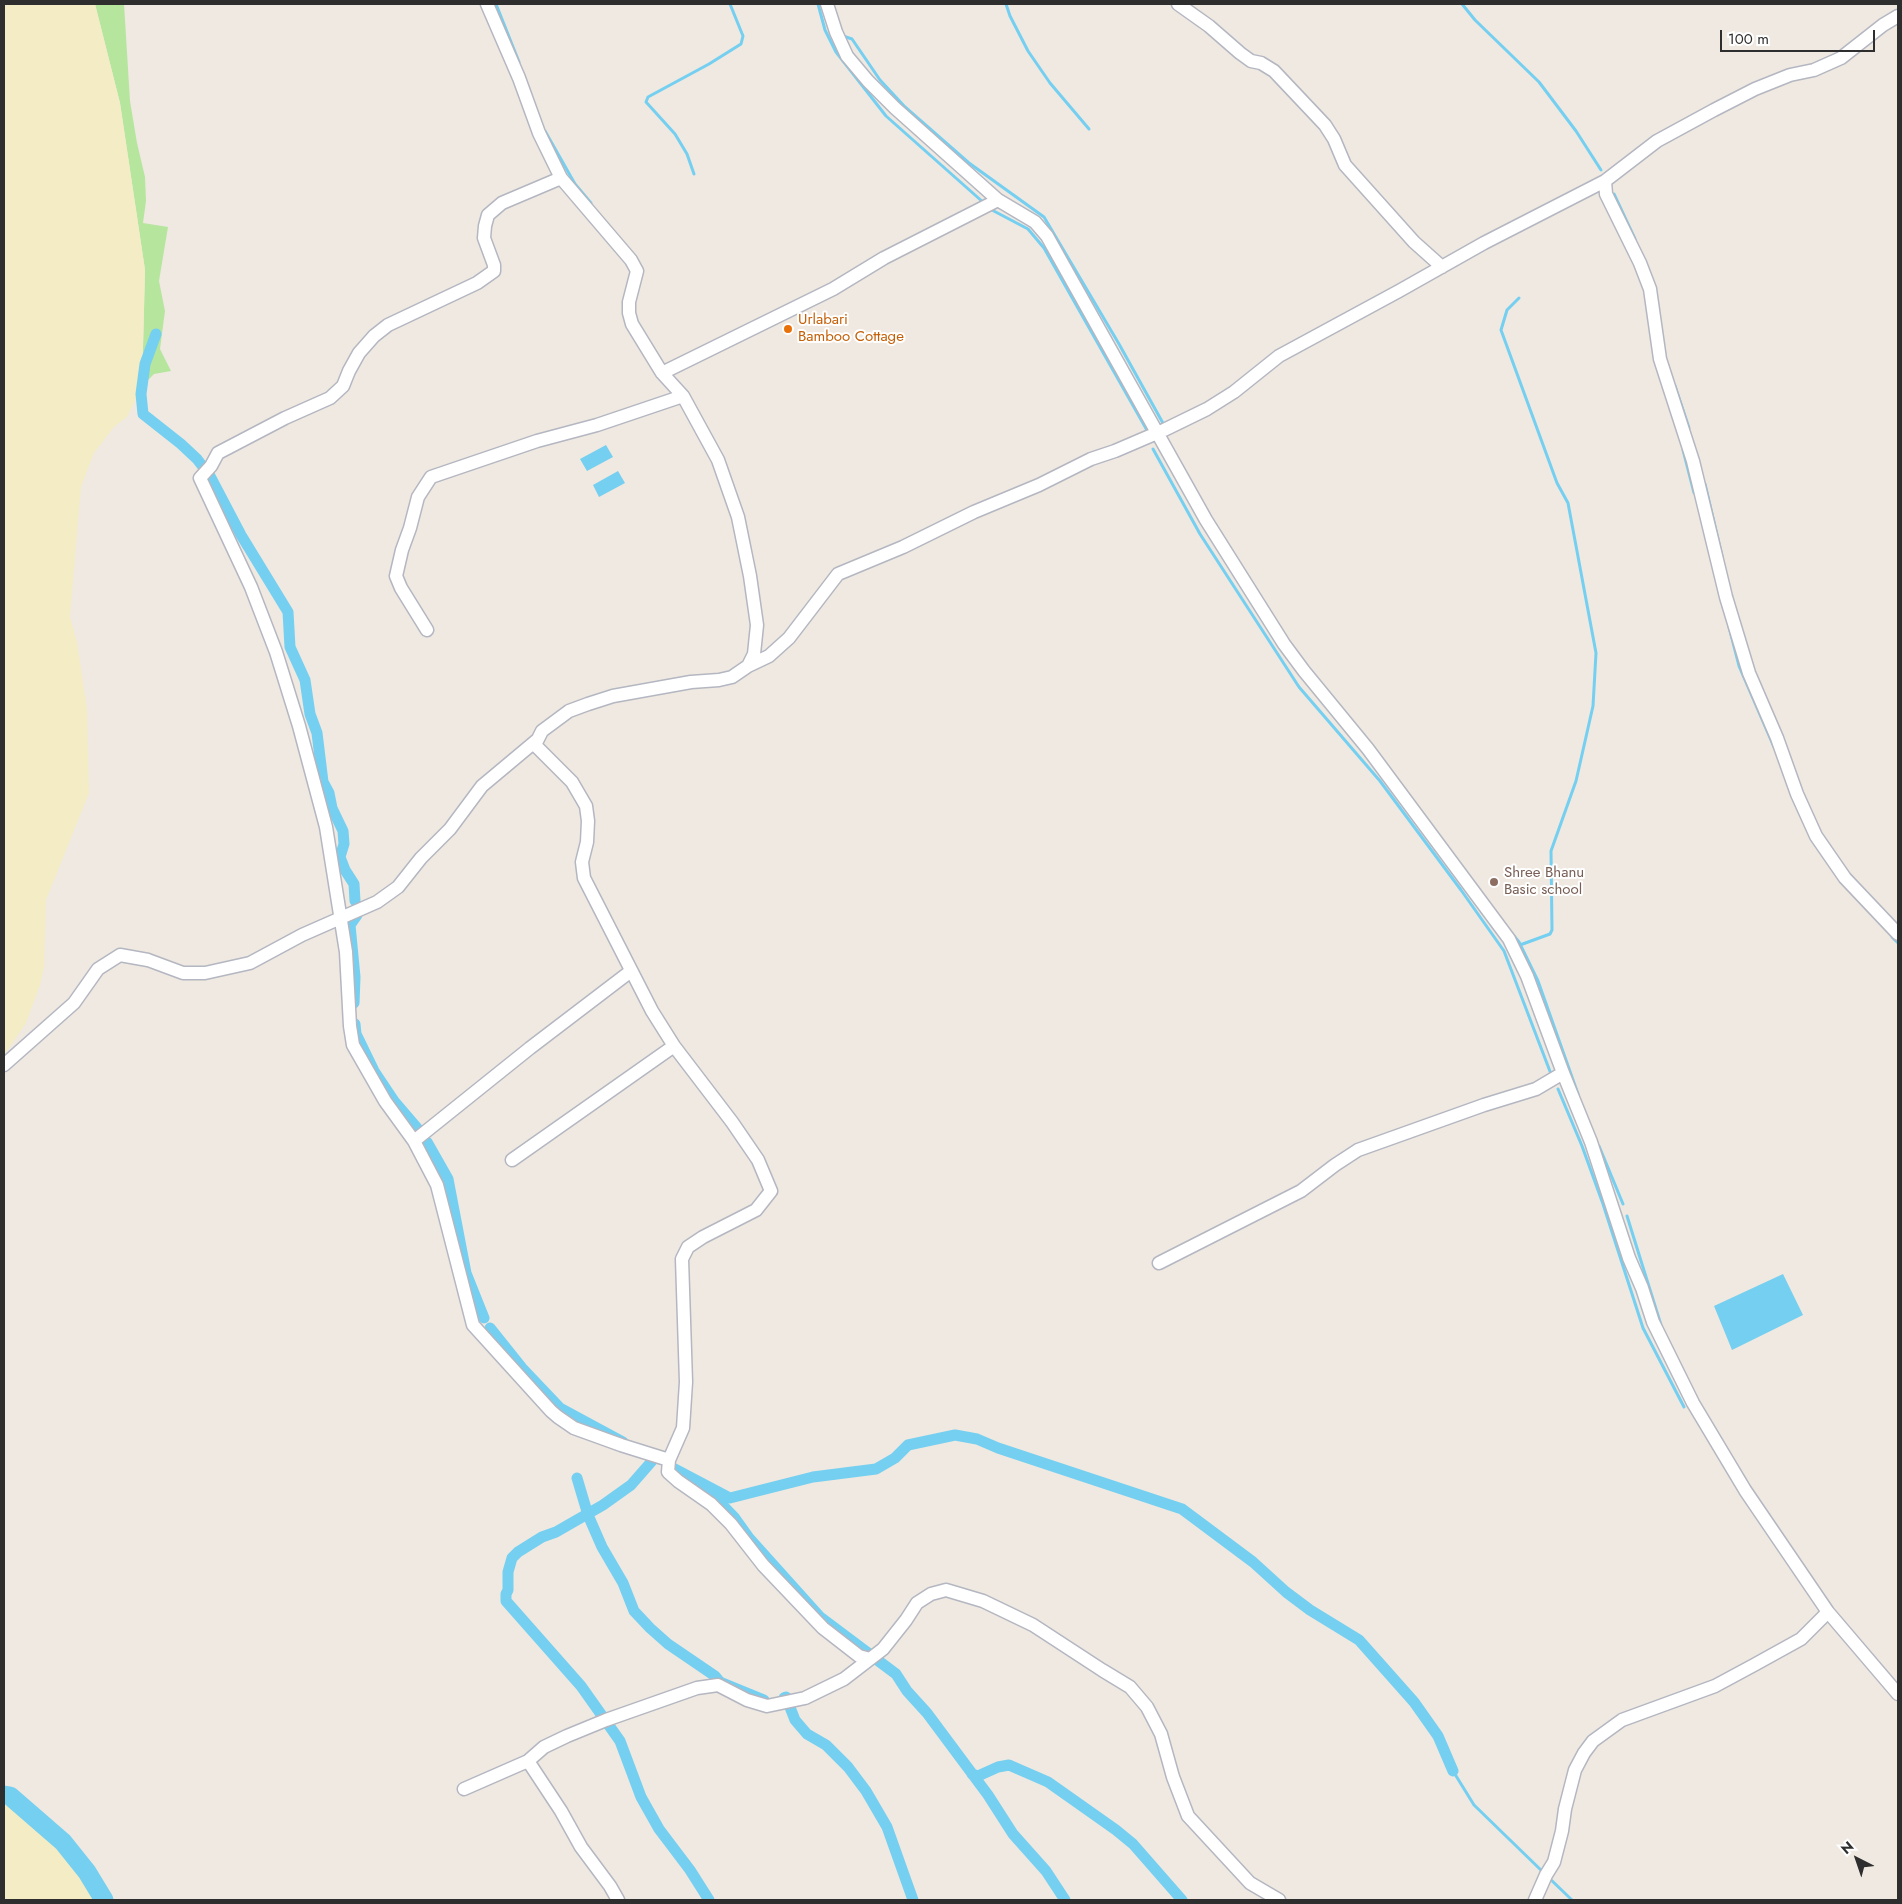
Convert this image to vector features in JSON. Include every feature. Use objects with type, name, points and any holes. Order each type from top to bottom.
[{"type":"street","points":[[487,4],[519,78],[539,133],[561,178],[631,260],[637,271],[629,302],[632,324],[662,373],[683,396],[718,460],[738,517],[750,576],[757,625],[754,654],[748,666]]},
{"type":"street","points":[[827,4],[836,32],[847,56],[868,81],[895,108],[998,200],[1034,222],[1047,236],[1137,395],[1156,433],[1227,556],[1284,644],[1368,749],[1509,939],[1527,976],[1591,1142],[1629,1258],[1642,1288],[1653,1322],[1693,1402],[1745,1490],[1828,1612],[1898,1694]]},
{"type":"street","points":[[1178,4],[1209,26],[1240,54],[1274,71],[1325,125],[1350,170],[1414,242],[1442,267]]},
{"type":"street","points":[[865,1658],[823,1628],[763,1565],[731,1524],[712,1504],[668,1472],[669,1460],[683,1428],[686,1382],[682,1259],[688,1247],[703,1237],[756,1210],[772,1191],[758,1160],[674,1046],[652,1011],[584,878],[582,862],[587,842],[588,821],[586,806],[572,782],[534,745],[542,731],[569,712],[612,696],[732,677],[748,666],[769,656],[789,638],[838,574],[912,543],[974,512],[1039,485],[1091,459],[1115,451],[1207,409],[1234,392],[1279,356],[1484,243],[1605,181],[1657,141],[1755,89],[1790,75],[1814,70],[1840,58],[1883,25],[1898,16]]},
{"type":"street","points":[[561,178],[502,203],[488,215],[484,226],[484,238],[494,265],[494,271],[477,284],[388,325],[374,336],[359,353],[343,386],[330,398],[285,418],[218,453],[201,481],[251,587],[276,652],[299,726],[326,827],[346,952],[350,1026],[354,1045],[385,1101],[414,1141],[437,1185],[473,1325],[558,1417],[574,1428],[669,1460]]},
{"type":"street","points":[[1605,181],[1606,194],[1640,263],[1650,289],[1660,359],[1693,460],[1726,597],[1749,673],[1777,738],[1797,794],[1816,836],[1845,878],[1898,934]]},
{"type":"street","points":[[662,373],[833,289],[884,258],[998,200]]},
{"type":"street","points":[[427,630],[401,588],[396,576],[418,497],[431,477],[537,441],[597,425],[683,396]]},
{"type":"street","points":[[4,1065],[74,1003],[98,969],[120,955],[148,960],[183,972],[205,973],[250,963],[302,935],[377,902],[398,887],[421,858],[450,829],[482,786],[537,740]]},
{"type":"street","points":[[414,1141],[530,1048],[631,971]]},
{"type":"street","points":[[512,1160],[674,1046]]},
{"type":"street","points":[[1159,1264],[1302,1191],[1358,1150],[1484,1105],[1536,1089],[1563,1073]]},
{"type":"street","points":[[464,1789],[528,1761],[544,1747],[567,1736],[606,1720],[697,1688],[718,1685],[747,1700],[767,1706],[805,1698],[844,1679],[857,1669],[865,1658],[883,1649],[906,1620],[916,1602],[931,1594],[946,1590],[983,1601],[1033,1625],[1130,1686],[1148,1707],[1161,1734],[1188,1816],[1250,1883],[1280,1900]]},
{"type":"street","points":[[1535,1900],[1554,1862],[1575,1770],[1593,1740],[1622,1720],[1714,1686],[1754,1665],[1800,1638],[1828,1612]]},
{"type":"street","points":[[528,1761],[561,1811],[580,1847],[610,1886],[618,1900]]},
{"type":"green space","points":[[95,4],[124,4],[130,101],[145,177],[146,201],[143,223],[168,227],[159,281],[165,311],[160,349],[171,371],[154,374],[142,386],[145,270],[120,103]]},
{"type":"sand","points":[[4,4],[95,4],[120,103],[145,270],[142,386],[127,417],[114,427],[94,453],[81,487],[70,617],[77,642],[87,709],[89,793],[46,900],[44,968],[40,985],[26,1023],[4,1055]]},
{"type":"sand","points":[[4,1803],[19,1811],[61,1848],[82,1874],[97,1900],[4,1900]]},
{"type":"water","points":[[606,445],[613,457],[587,471],[580,459]]},
{"type":"water","points":[[618,471],[625,483],[599,497],[593,485]]},
{"type":"water","points":[[1783,1274],[1803,1315],[1732,1350],[1714,1306]]},
{"type":"waterway","points":[[496,4],[519,62]]},
{"type":"waterway","points":[[694,174],[687,154],[675,134],[646,102],[648,97],[709,64],[741,44],[743,36],[730,4]]},
{"type":"waterway","points":[[818,4],[825,30],[836,52],[886,116],[984,203]]},
{"type":"waterway","points":[[1006,4],[1028,51],[1050,83],[1089,129]]},
{"type":"waterway","points":[[1462,4],[1475,20],[1539,82],[1576,131],[1601,170]]},
{"type":"waterway","points":[[843,36],[852,39],[880,80],[905,107],[969,163],[1044,217],[1164,425]]},
{"type":"waterway","points":[[545,131],[575,184],[591,203]]},
{"type":"waterway","points":[[1614,194],[1635,239]]},
{"type":"waterway","points":[[990,209],[1028,229],[1044,248],[1148,432]]},
{"type":"waterway","points":[[1519,298],[1507,310],[1501,330],[1557,483],[1568,503],[1596,653],[1593,706],[1576,781],[1551,851],[1552,930],[1550,934],[1520,945]]},
{"type":"waterway","points":[[156,334],[145,364],[141,394],[143,414],[181,444],[197,459],[210,476],[241,535],[288,612],[290,647],[305,680],[310,714],[317,733],[323,782],[343,831],[344,844],[340,857],[345,870],[354,884],[355,901]]},
{"type":"waterway","points":[[1675,386],[1689,428]]},
{"type":"waterway","points":[[1153,449],[1200,534],[1299,687],[1380,781],[1504,951],[1551,1074]]},
{"type":"waterway","points":[[1683,450],[1694,493]]},
{"type":"waterway","points":[[1705,484],[1722,556]]},
{"type":"waterway","points":[[1729,627],[1739,666],[1774,747]]},
{"type":"waterway","points":[[354,1003],[355,977],[350,925],[357,915]]},
{"type":"waterway","points":[[1514,936],[1519,942],[1538,981],[1578,1094]]},
{"type":"waterway","points":[[1892,937],[1898,943]]},
{"type":"waterway","points":[[355,1024],[356,1034],[374,1071],[394,1101],[418,1129]]},
{"type":"waterway","points":[[1558,1089],[1582,1146],[1603,1204],[1643,1328],[1684,1407]]},
{"type":"waterway","points":[[427,1142],[448,1179],[466,1273],[484,1318]]},
{"type":"waterway","points":[[1599,1146],[1623,1204]]},
{"type":"waterway","points":[[1627,1216],[1661,1325]]},
{"type":"waterway","points":[[490,1328],[522,1368],[560,1408],[623,1442]]},
{"type":"waterway","points":[[675,1469],[730,1498],[813,1477],[876,1469],[895,1458],[908,1445],[955,1435],[977,1439],[998,1448],[1182,1509],[1253,1562],[1286,1592],[1310,1610],[1359,1640],[1414,1702],[1438,1736],[1453,1771]]},
{"type":"waterway","points":[[652,1461],[631,1485],[603,1505],[556,1532],[542,1537],[518,1552],[512,1558],[508,1572],[506,1601],[581,1686],[620,1741],[641,1797],[659,1829],[690,1870],[709,1900]]},
{"type":"waterway","points":[[577,1478],[588,1515],[602,1547],[623,1583],[634,1611],[668,1644],[715,1676],[720,1682],[764,1700]]},
{"type":"waterway","points":[[709,1491],[734,1517],[749,1538],[820,1617],[896,1674],[907,1691],[927,1713],[988,1795],[1013,1834],[1046,1871],[1065,1900]]},
{"type":"waterway","points":[[784,1698],[786,1697],[795,1720],[807,1734],[826,1745],[848,1767],[866,1791],[887,1827],[913,1900]]},
{"type":"waterway","points":[[972,1774],[978,1776],[998,1767],[1009,1765],[1048,1782],[1133,1844],[1182,1900]]},
{"type":"waterway","points":[[1453,1771],[1474,1805],[1544,1873]]},
{"type":"waterway","points":[[4,1795],[10,1796],[63,1842],[87,1872],[104,1900]]},
{"type":"waterway","points":[[1548,1877],[1572,1900]]},
{"type":"place","name":"Urlabari Bamboo Cottage","points":[[788,329]]},
{"type":"place","name":"Shree Bhanu Basic school","points":[[1494,882]]}]
